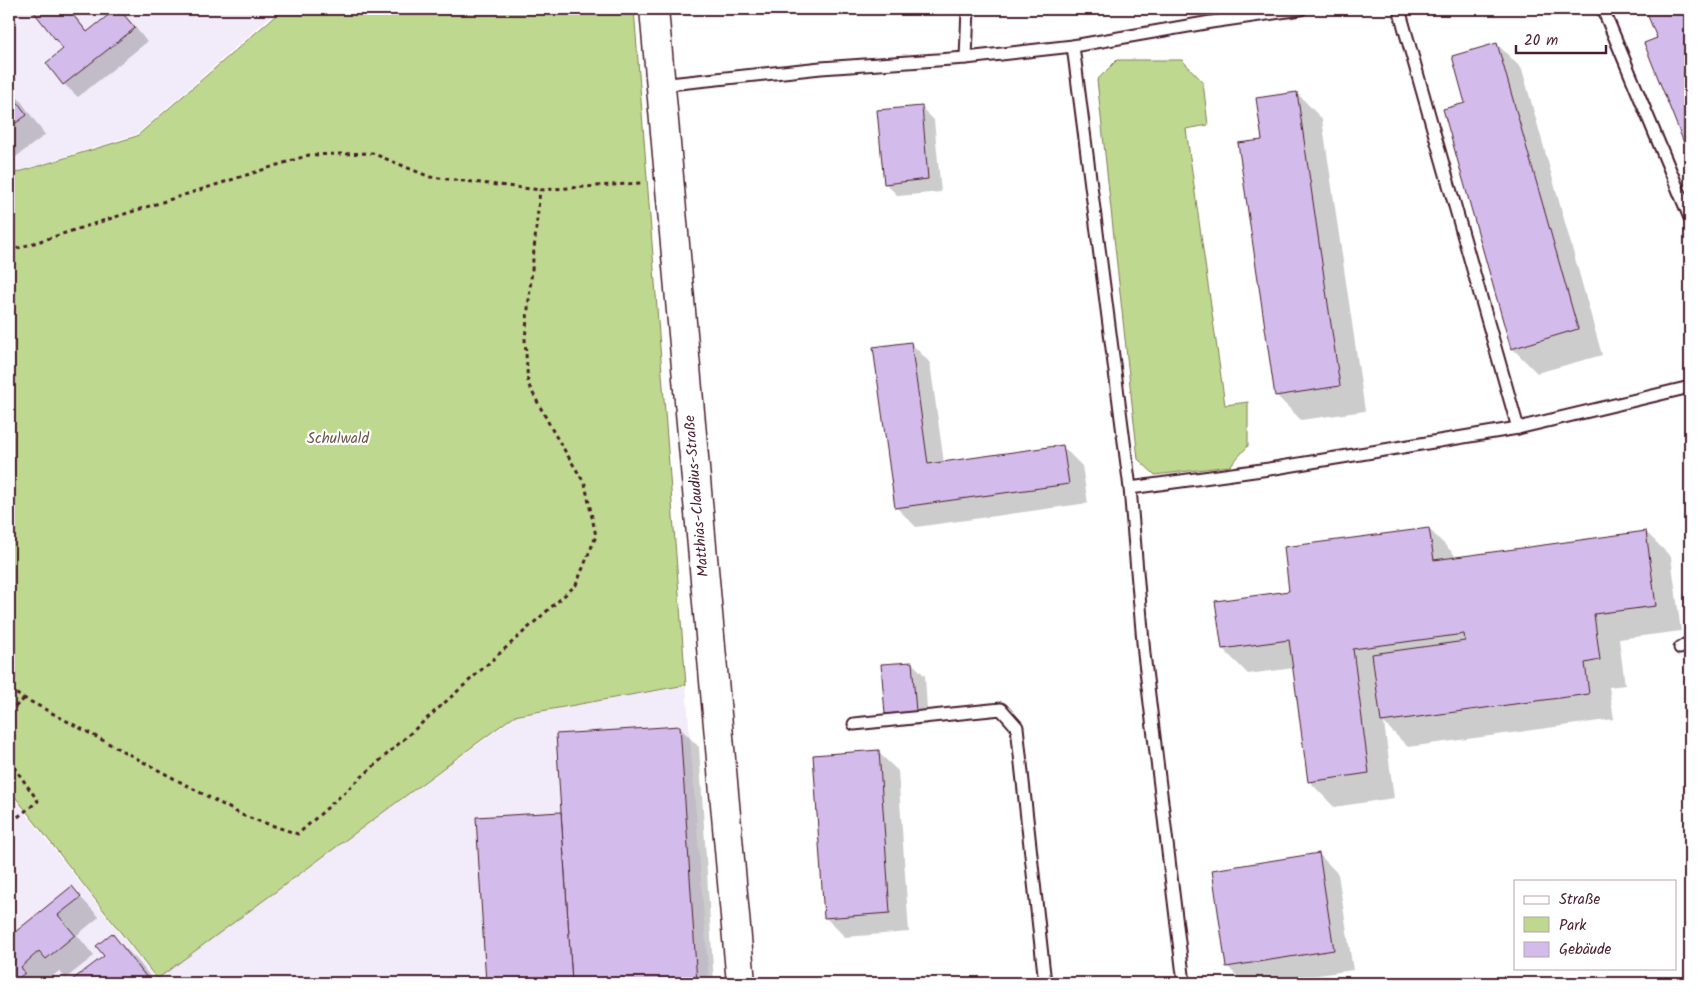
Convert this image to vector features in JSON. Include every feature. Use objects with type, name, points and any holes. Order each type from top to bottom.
[{"type":"street","name":"Matthias-Claudius-Straße","points":[[654,9],[741,983]]},
{"type":"lane","points":[[966,58],[968,9]]},
{"type":"lane","points":[[660,85],[821,68],[966,58],[1073,46],[1211,22],[1301,9]]},
{"type":"lane","points":[[1399,9],[1518,428]]},
{"type":"lane","points":[[1602,9],[1690,218]]},
{"type":"lane","points":[[1073,46],[1130,488],[1144,654],[1184,983]]},
{"type":"lane","points":[[1130,488],[1269,469],[1518,428],[1690,386]]},
{"type":"lane","points":[[854,724],[1001,709],[1017,727],[1045,983]]},
{"type":"path","points":[[9,250],[309,154],[372,153],[430,177],[540,190],[669,181]]},
{"type":"path","points":[[9,690],[244,816],[298,834],[576,585],[596,536],[586,484],[554,433],[528,384],[525,339],[540,190]]},
{"type":"path","points":[[9,712],[24,699]]},
{"type":"path","points":[[9,760],[38,801],[9,824]]},
{"type":"shaded area","points":[[9,9],[279,9],[137,134],[9,174]]},
{"type":"shaded area","points":[[686,686],[709,983],[9,983],[9,792],[156,980],[515,717]]},
{"type":"green space","name":"Schulwald","points":[[283,9],[634,9],[686,685],[514,716],[157,979],[9,789],[9,175],[137,136]]},
{"type":"green space","points":[[1117,60],[1182,60],[1203,82],[1208,125],[1186,129],[1225,405],[1248,402],[1248,446],[1230,466],[1155,475],[1138,459],[1097,80]]},
{"type":"building","points":[[37,9],[68,9],[87,32],[116,9],[119,9],[135,28],[63,85],[46,63],[63,49],[33,11]]},
{"type":"building","points":[[1645,9],[1690,9],[1690,158],[1644,43],[1657,38]]},
{"type":"building","points":[[1497,43],[1578,329],[1511,349],[1443,109],[1465,103],[1452,56]]},
{"type":"building","points":[[9,91],[27,115],[9,128]]},
{"type":"building","points":[[1297,92],[1340,386],[1275,396],[1238,143],[1262,140],[1256,98]]},
{"type":"building","points":[[922,106],[928,179],[884,184],[877,110]]},
{"type":"building","points":[[911,342],[928,464],[1063,445],[1069,484],[895,508],[873,347]]},
{"type":"building","points":[[1429,528],[1434,560],[1646,531],[1656,606],[1594,614],[1600,660],[1585,663],[1589,694],[1381,722],[1372,654],[1465,641],[1464,634],[1353,649],[1369,773],[1308,782],[1289,640],[1222,649],[1215,601],[1289,591],[1284,547]]},
{"type":"building","points":[[912,662],[916,712],[885,714],[881,664]]},
{"type":"building","points":[[680,726],[697,983],[572,983],[556,734]]},
{"type":"building","points":[[879,750],[890,913],[824,918],[813,755]]},
{"type":"building","points":[[561,812],[572,983],[486,983],[476,817]]},
{"type":"building","points":[[1319,853],[1334,950],[1226,967],[1212,870]]},
{"type":"building","points":[[72,886],[81,897],[58,915],[75,935],[46,959],[39,951],[21,967],[25,973],[12,983],[9,983],[9,937]]},
{"type":"building","points":[[112,933],[151,983],[68,983],[104,956],[96,946]]}]
